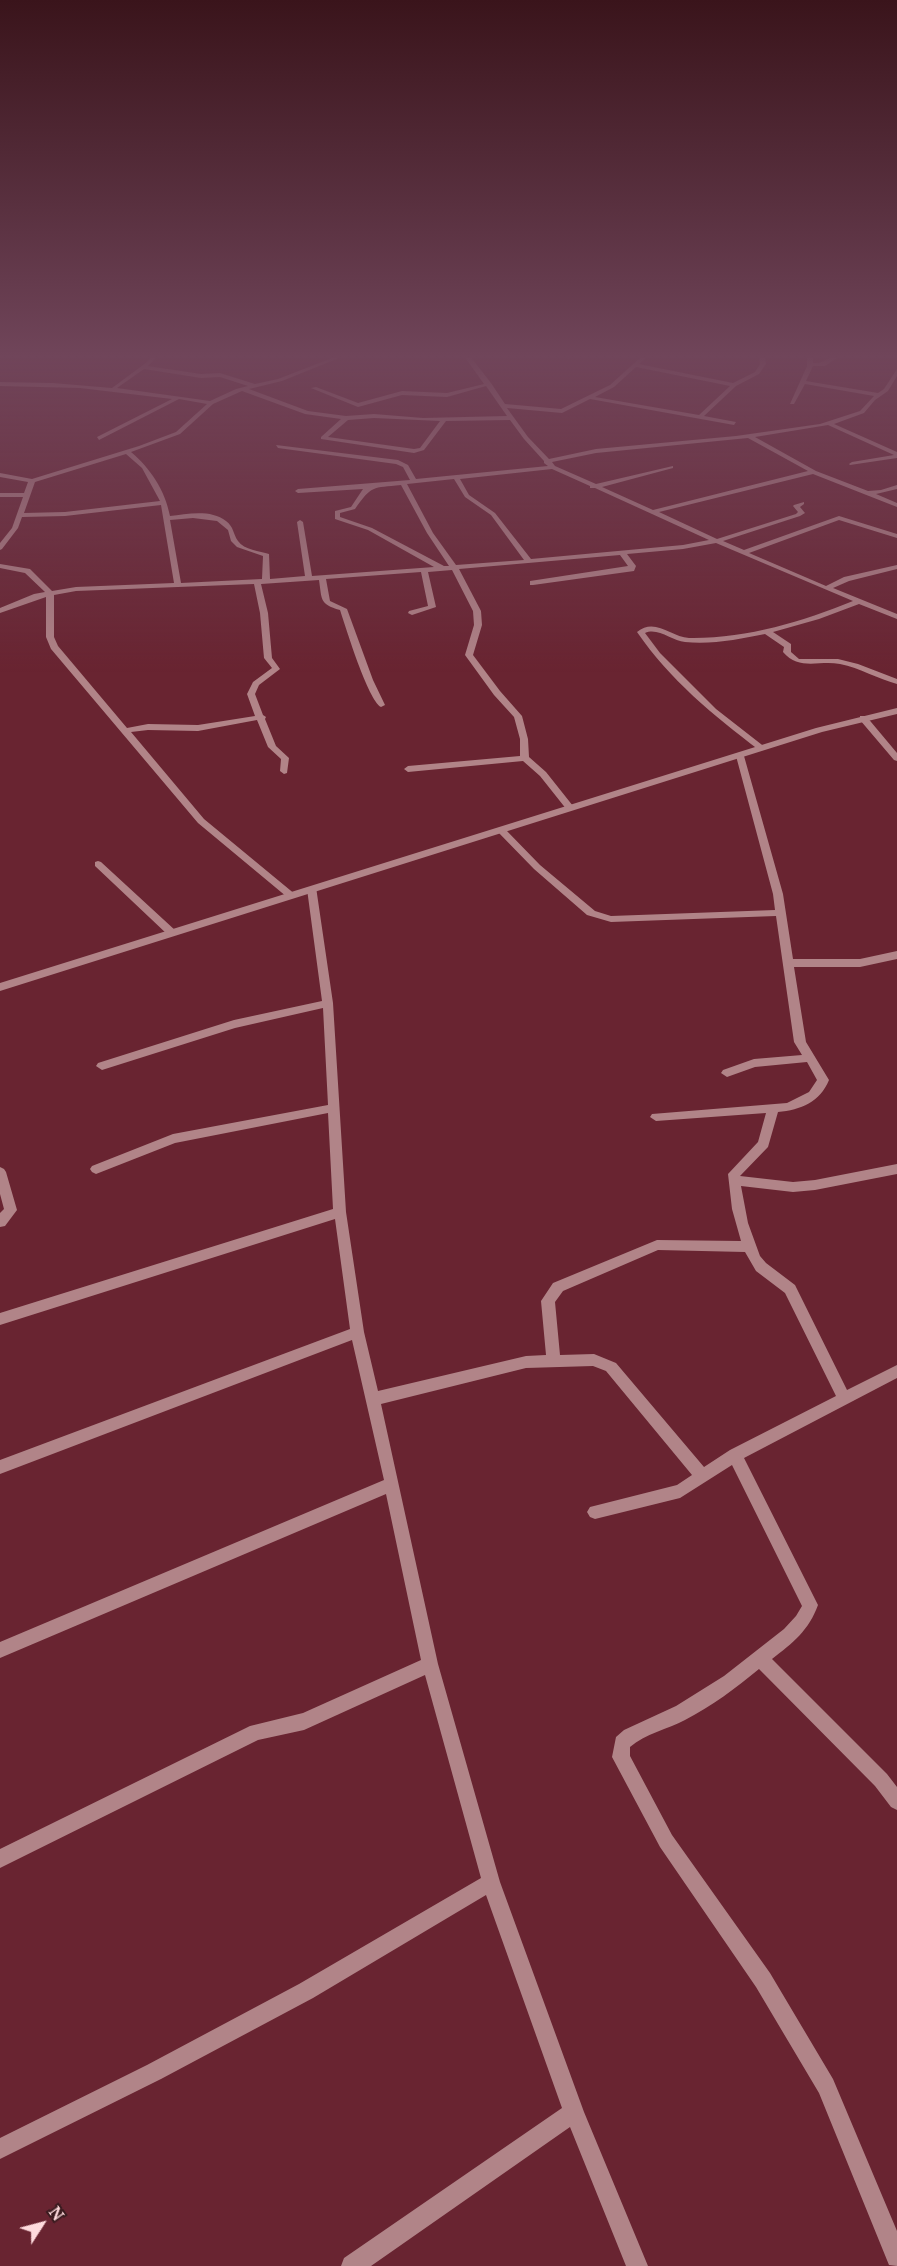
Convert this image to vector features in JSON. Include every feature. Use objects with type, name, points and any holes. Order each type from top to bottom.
[{"type":"street","points":[[0,475],[32,481],[92,462]]},
{"type":"street","points":[[139,462],[145,467],[164,503],[178,585]]},
{"type":"street","points":[[396,462],[406,466],[414,482]]},
{"type":"street","points":[[546,462],[592,487],[897,617]]},
{"type":"street","points":[[795,462],[814,472],[897,505]]},
{"type":"street","points":[[852,464],[863,462]]},
{"type":"street","points":[[298,491],[372,486],[553,467]]},
{"type":"street","points":[[592,487],[671,467]]},
{"type":"street","points":[[651,512],[814,472]]},
{"type":"street","points":[[456,478],[467,496],[493,514],[529,562]]},
{"type":"street","points":[[0,548],[11,535],[32,481]]},
{"type":"street","points":[[403,483],[477,611],[478,625],[470,655],[497,693],[518,716],[524,739],[525,758],[543,774],[570,808]]},
{"type":"street","points":[[372,486],[366,489],[353,508],[337,512],[337,518],[370,529],[444,569]]},
{"type":"street","points":[[864,493],[882,492],[897,487]]},
{"type":"street","points":[[0,495],[27,495]]},
{"type":"street","points":[[20,515],[65,514],[164,503]]},
{"type":"street","points":[[0,611],[50,593],[87,588],[266,582],[322,576],[444,569],[622,553],[717,541],[801,514],[796,506],[802,503]]},
{"type":"street","points":[[168,518],[207,516],[220,520],[231,530],[236,543],[243,548],[267,555],[266,582]]},
{"type":"street","points":[[743,553],[839,518],[897,536]]},
{"type":"street","points":[[300,522],[309,577]]},
{"type":"street","points":[[533,583],[631,569],[632,566],[622,553]]},
{"type":"street","points":[[0,566],[27,571],[50,593],[50,637],[54,647],[124,731],[151,759],[201,821],[291,895]]},
{"type":"street","points":[[827,588],[847,579],[897,567]]},
{"type":"street","points":[[412,613],[432,607],[424,570]]},
{"type":"street","points":[[322,576],[326,602],[343,609],[369,680],[381,705]]},
{"type":"street","points":[[256,582],[264,613],[268,658],[276,669],[252,688],[251,694],[272,747],[285,758],[284,771]]},
{"type":"street","points":[[762,748],[713,711],[657,655],[641,632],[650,627],[657,628],[672,637],[689,640],[736,637],[768,632],[813,620],[858,602]]},
{"type":"street","points":[[768,632],[785,642],[788,646],[787,652],[796,660],[808,663],[831,660],[897,682]]},
{"type":"street","points":[[0,987],[762,748],[863,718],[897,711]]},
{"type":"street","points":[[124,731],[148,727],[198,728],[261,717]]},
{"type":"street","points":[[863,718],[897,758]]},
{"type":"street","points":[[656,1117],[773,1109],[807,1101],[819,1089],[823,1080],[809,1058],[799,1034],[781,913],[740,756]]},
{"type":"street","points":[[408,769],[525,758]]},
{"type":"street","points":[[502,831],[537,867],[591,913],[599,916],[611,919],[781,913]]},
{"type":"street","points":[[98,864],[172,933]]},
{"type":"street","points":[[312,889],[328,1003],[340,1212],[357,1332],[393,1484],[430,1664],[490,1882],[574,2112],[637,2266]]},
{"type":"street","points":[[789,963],[860,963],[897,955]]},
{"type":"street","points":[[102,1066],[234,1024],[328,1003]]},
{"type":"street","points":[[727,1073],[754,1063],[809,1058]]},
{"type":"street","points":[[96,1169],[173,1139],[198,1132],[334,1108]]},
{"type":"street","points":[[773,1109],[764,1144],[737,1169],[734,1180],[748,1247],[761,1267],[781,1279],[790,1289],[844,1398]]},
{"type":"street","points":[[734,1180],[793,1187],[897,1169]]},
{"type":"street","points":[[0,1172],[11,1210],[0,1222]]},
{"type":"street","points":[[0,1319],[340,1212]]},
{"type":"street","points":[[554,1361],[548,1301],[558,1287],[657,1245],[748,1247]]},
{"type":"street","points":[[0,1467],[357,1332]]},
{"type":"street","points":[[373,1399],[526,1362],[594,1360],[610,1367],[702,1476]]},
{"type":"street","points":[[594,1512],[680,1491],[735,1455],[897,1371]]},
{"type":"street","points":[[735,1455],[810,1605],[807,1615],[799,1626],[728,1685],[689,1710],[630,1736],[622,1743],[621,1757],[666,1841],[763,1980],[826,2086],[897,2257]]},
{"type":"street","points":[[0,1650],[393,1484]]},
{"type":"street","points":[[760,1658],[881,1780],[897,1801]]},
{"type":"street","points":[[0,1859],[256,1732],[304,1721],[430,1664]]},
{"type":"street","points":[[0,2149],[154,2072],[306,1991],[490,1882]]},
{"type":"street","points":[[352,2266],[574,2112]]}]
